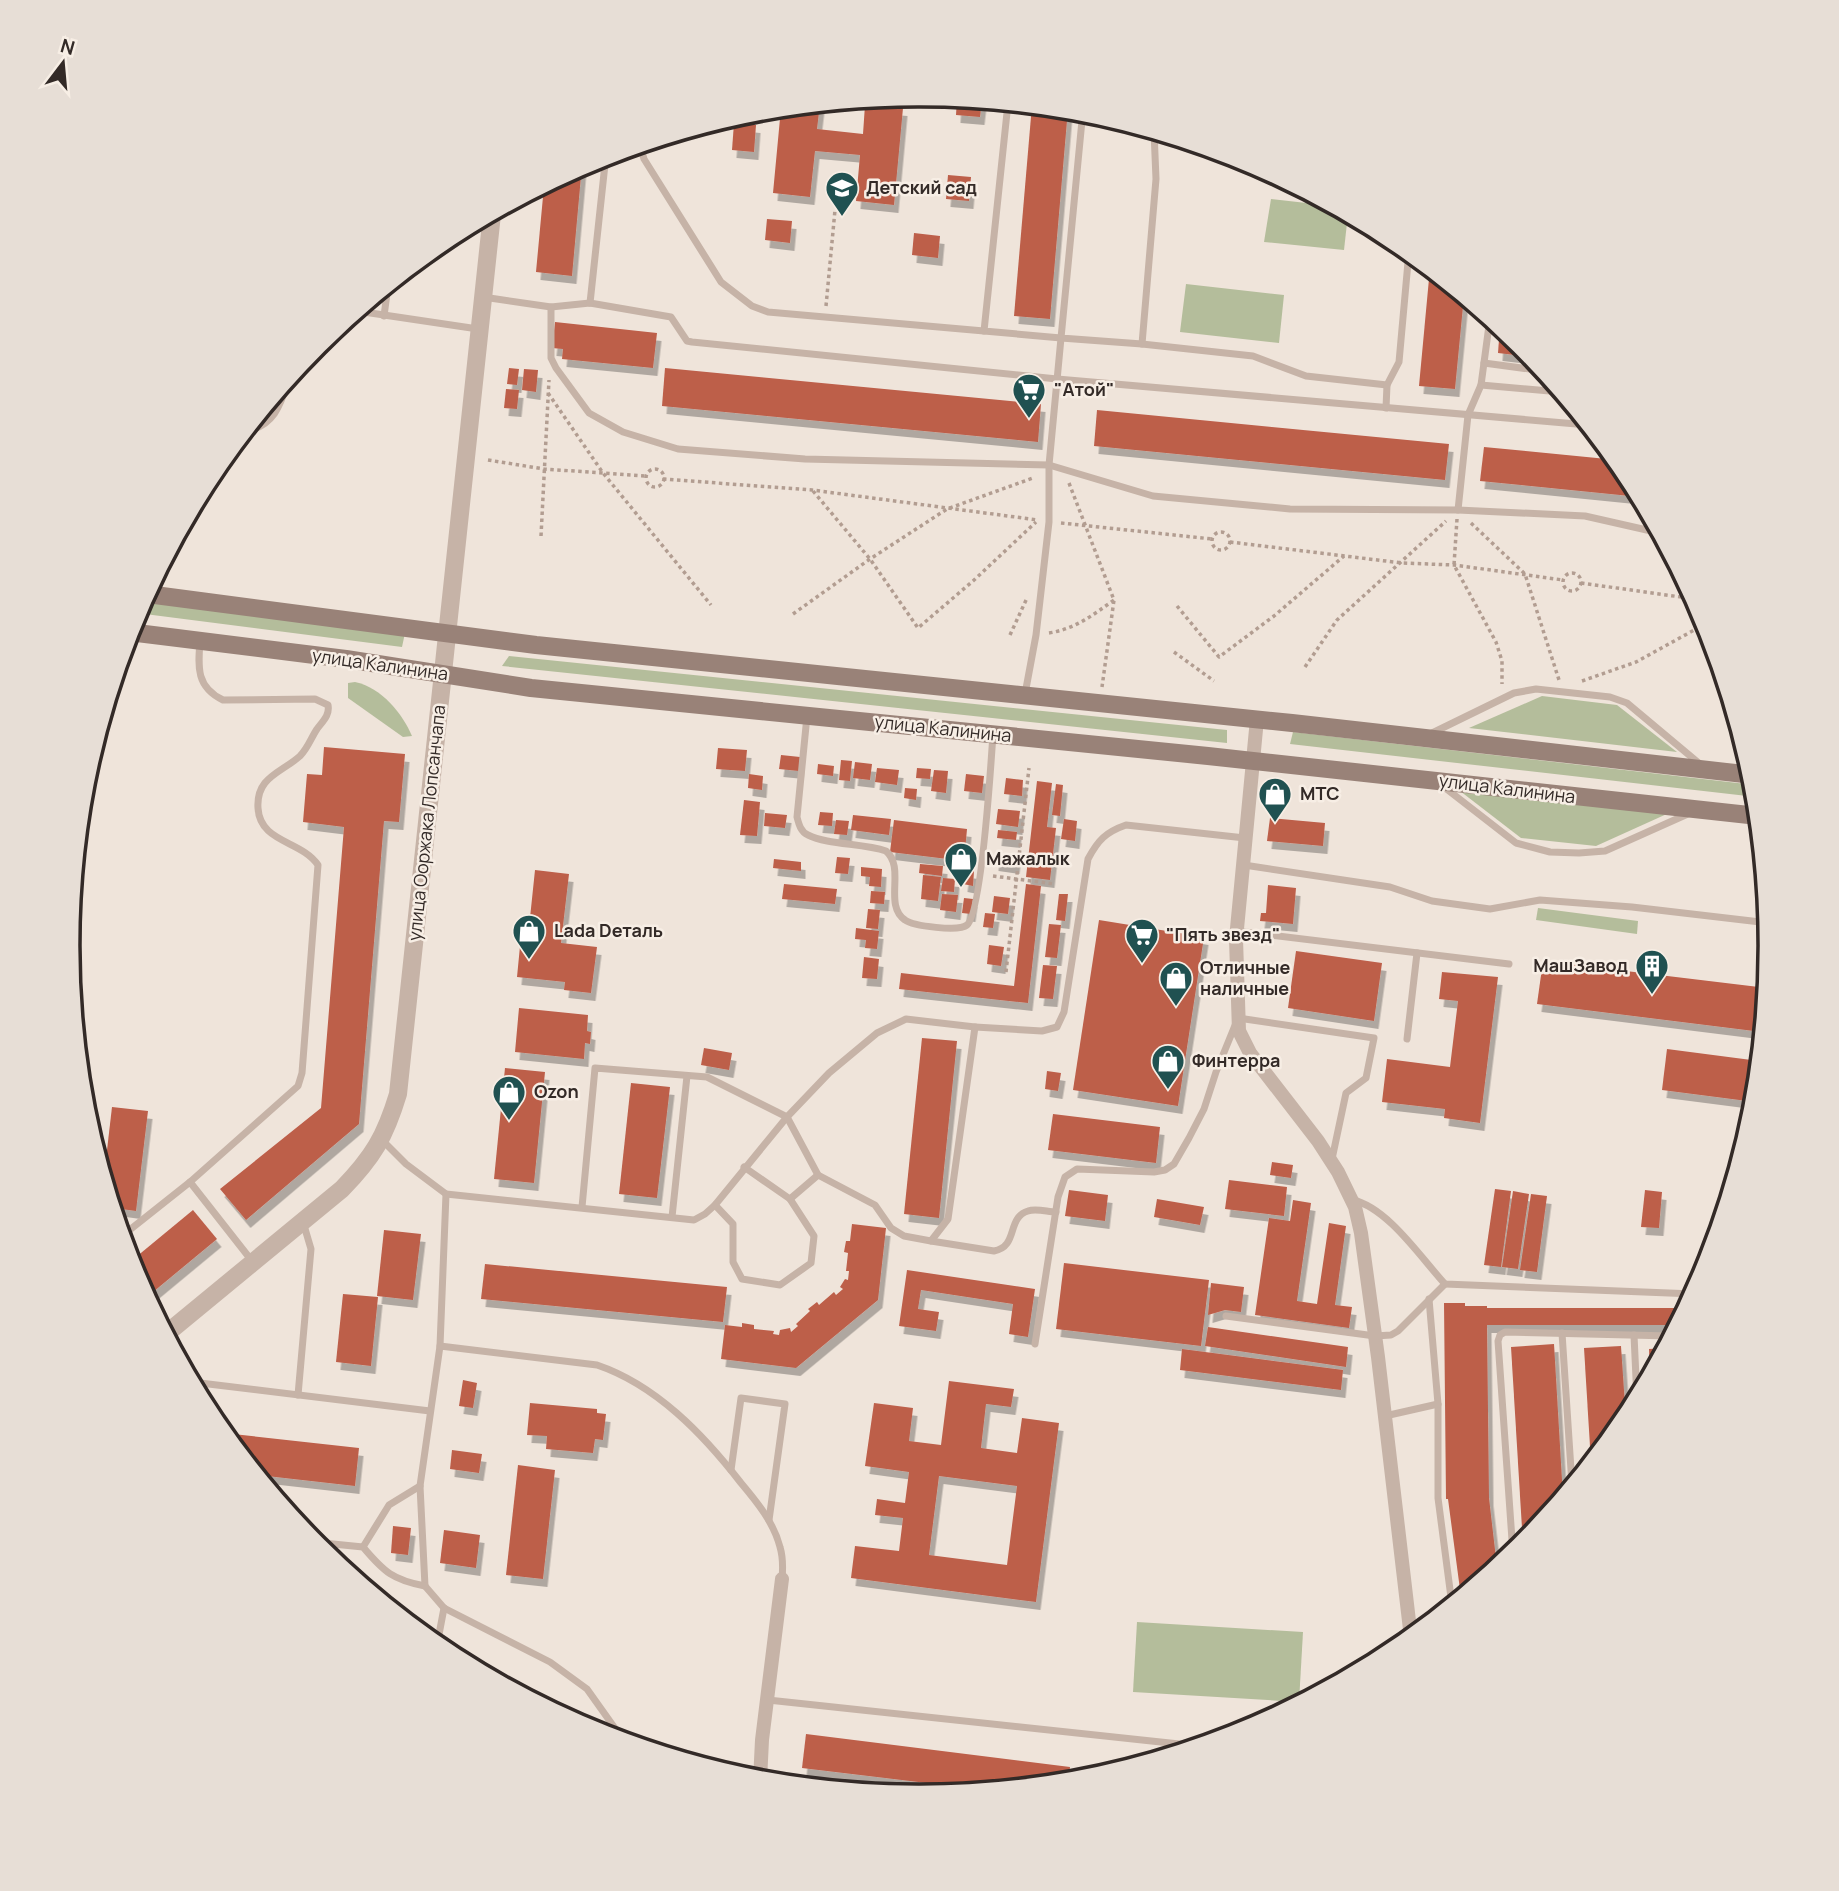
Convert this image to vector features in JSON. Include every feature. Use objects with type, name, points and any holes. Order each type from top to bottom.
[{"type":"main road","points":[[157,595],[536,645],[1257,719],[1740,774]]},
{"type":"main road","name":"улица Калинина","points":[[141,633],[531,688],[1253,761],[1747,815]]},
{"type":"street","name":"улица Ооржака Лопсанчапа","points":[[173,1328],[342,1188],[365,1165],[382,1140],[398,1094],[491,225]]},
{"type":"street","points":[[1257,719],[1237,931],[1239,1031],[1250,1053],[1332,1162],[1352,1200],[1361,1233],[1375,1336],[1410,1626]]},
{"type":"street","points":[[760,1769],[782,1579]]},
{"type":"lane","points":[[984,331],[1007,112]]},
{"type":"lane","points":[[1025,695],[1036,635],[1049,522],[1049,466],[1082,123]]},
{"type":"lane","points":[[1142,344],[1156,180],[1154,140]]},
{"type":"lane","points":[[642,154],[721,282],[752,306],[768,312],[1253,356],[1306,376],[1387,385]]},
{"type":"lane","points":[[590,303],[605,168]]},
{"type":"lane","points":[[1386,408],[1387,385],[1399,362],[1408,264]]},
{"type":"lane","points":[[384,316],[386,298]]},
{"type":"lane","points":[[483,298],[551,307],[590,303],[671,317],[687,341],[692,342],[1058,379],[1576,424]]},
{"type":"lane","points":[[551,307],[551,358],[589,414],[623,432],[678,449],[805,459],[1049,466],[1153,496],[1290,509],[1458,510],[1585,516],[1648,530]]},
{"type":"lane","points":[[368,313],[479,329]]},
{"type":"lane","points":[[1458,510],[1468,415],[1481,385],[1488,329]]},
{"type":"lane","points":[[1484,363],[1529,369]]},
{"type":"lane","points":[[1481,385],[1549,391]]},
{"type":"lane","points":[[261,426],[279,410],[282,401]]},
{"type":"lane","points":[[130,1230],[191,1182],[298,1086],[302,1073],[318,865],[306,853],[271,835],[259,816],[257,797],[261,787],[270,778],[308,747],[329,710],[328,705],[316,699],[223,700],[212,695],[198,668],[200,641]]},
{"type":"lane","points":[[1422,737],[1514,694],[1536,689],[1610,697],[1627,703],[1707,770]]},
{"type":"lane","points":[[807,716],[797,817],[799,826],[806,835],[886,851],[893,856],[895,864],[896,904],[900,915],[907,922],[956,929],[968,925],[974,914],[993,734]]},
{"type":"lane","points":[[1435,780],[1516,843],[1550,852],[1605,850],[1698,810]]},
{"type":"lane","points":[[382,1140],[406,1164],[446,1194],[694,1220],[715,1205],[788,1117],[839,1065],[877,1033],[905,1019],[1042,1031],[1057,1027],[1064,1012],[1088,859],[1097,842],[1110,831],[1126,825],[1245,838]]},
{"type":"lane","points":[[1243,865],[1390,887],[1432,901],[1490,909],[1539,900],[1632,907],[1758,922]]},
{"type":"lane","points":[[1237,931],[1509,964]]},
{"type":"lane","points":[[1407,1039],[1417,953]]},
{"type":"lane","points":[[1035,1344],[1058,1197],[1065,1177],[1077,1169],[1154,1172],[1165,1170],[1174,1164],[1205,1109],[1216,1072],[1238,1018],[1374,1038],[1366,1077],[1346,1093],[1332,1162]]},
{"type":"lane","points":[[931,1241],[948,1219],[975,1027]]},
{"type":"lane","points":[[582,1207],[595,1068],[707,1077],[788,1117],[818,1175],[875,1205],[891,1228],[904,1236],[993,1251],[1003,1249],[1008,1243],[1020,1215],[1030,1210],[1056,1212]]},
{"type":"lane","points":[[672,1217],[687,1076]]},
{"type":"lane","points":[[715,1205],[733,1224],[733,1262],[742,1279],[780,1285],[811,1263],[814,1236],[790,1199],[744,1167]]},
{"type":"lane","points":[[790,1199],[818,1175]]},
{"type":"lane","points":[[191,1182],[253,1262]]},
{"type":"lane","points":[[446,1194],[440,1346],[420,1486],[425,1586],[443,1608],[550,1662],[569,1675],[587,1689],[614,1727]]},
{"type":"lane","points":[[1352,1200],[1361,1202],[1385,1217],[1445,1284]]},
{"type":"lane","points":[[298,1395],[311,1249],[303,1221]]},
{"type":"lane","points":[[1226,1317],[1375,1336],[1391,1335],[1398,1331],[1445,1284],[1683,1294]]},
{"type":"lane","points":[[1429,1299],[1438,1404],[1437,1498],[1451,1594]]},
{"type":"lane","points":[[1512,1540],[1498,1341],[1500,1335],[1505,1332],[1662,1336]]},
{"type":"lane","points":[[1562,1333],[1571,1473]]},
{"type":"lane","points":[[1634,1335],[1636,1381]]},
{"type":"lane","points":[[440,1346],[597,1365],[618,1372],[641,1387],[683,1419],[731,1470],[769,1521],[781,1547],[782,1579]]},
{"type":"lane","points":[[204,1384],[430,1411]]},
{"type":"lane","points":[[731,1470],[741,1398],[785,1405],[769,1521]]},
{"type":"lane","points":[[1385,1416],[1438,1404]]},
{"type":"lane","points":[[363,1547],[389,1506],[420,1486]]},
{"type":"lane","points":[[331,1544],[363,1547],[378,1565],[402,1581],[425,1586]]},
{"type":"lane","points":[[439,1633],[443,1608]]},
{"type":"lane","points":[[768,1700],[1177,1744]]},
{"type":"path","points":[[823,317],[828,298],[835,210]]},
{"type":"path","points":[[541,536],[548,393],[603,472],[712,605]]},
{"type":"path","points":[[488,460],[544,469],[646,476]]},
{"type":"path","points":[[656,469],[662,472],[663,479],[660,485],[655,487],[647,483],[646,476],[649,471],[656,469]]},
{"type":"path","points":[[793,614],[947,509],[1039,476]]},
{"type":"path","points":[[663,479],[812,490],[1038,520],[918,628],[870,559],[812,490]]},
{"type":"path","points":[[1072,490],[1114,600],[1100,703]]},
{"type":"path","points":[[1305,667],[1337,620],[1458,510]]},
{"type":"path","points":[[1458,510],[1454,565],[1496,642],[1502,661],[1502,684]]},
{"type":"path","points":[[1458,510],[1525,574],[1561,685]]},
{"type":"path","points":[[1049,522],[1212,539]]},
{"type":"path","points":[[1217,533],[1222,533],[1228,536],[1230,542],[1226,549],[1221,551],[1214,547],[1212,539],[1217,533]]},
{"type":"path","points":[[1230,542],[1402,563],[1454,565],[1563,580]]},
{"type":"path","points":[[1177,606],[1219,657],[1274,616],[1344,556]]},
{"type":"path","points":[[1573,573],[1578,575],[1581,583],[1576,590],[1570,591],[1565,589],[1563,580],[1565,575],[1573,573]]},
{"type":"path","points":[[1581,583],[1683,597]]},
{"type":"path","points":[[1010,635],[1032,586]]},
{"type":"path","points":[[1036,635],[1061,631],[1083,622],[1114,600]]},
{"type":"path","points":[[1580,682],[1636,662],[1697,629]]},
{"type":"path","points":[[1174,652],[1214,681]]},
{"type":"path","points":[[1006,972],[1029,768]]},
{"type":"path","points":[[980,875],[1055,884]]},
{"type":"green space","points":[[1271,199],[1310,203],[1347,224],[1344,250],[1264,242]]},
{"type":"green space","points":[[1186,284],[1284,295],[1279,343],[1180,332]]},
{"type":"green space","points":[[154,601],[405,633],[402,647],[148,614]]},
{"type":"green space","points":[[509,656],[1227,730],[1227,743],[502,666]]},
{"type":"green space","points":[[355,682],[374,690],[390,703],[412,736],[403,737],[348,698],[348,683]]},
{"type":"green space","points":[[1542,696],[1617,705],[1677,752],[1469,728]]},
{"type":"green space","points":[[1293,732],[1742,784],[1744,796],[1290,744]]},
{"type":"green space","points":[[1460,791],[1669,813],[1596,846],[1521,838]]},
{"type":"green space","points":[[1538,908],[1638,921],[1637,934],[1536,920]]},
{"type":"green space","points":[[1137,1622],[1303,1632],[1299,1693],[1284,1701],[1133,1692]]},
{"type":"building","points":[[865,108],[903,108],[894,205],[856,201],[860,155],[815,151],[810,197],[773,193],[780,119],[819,113],[817,129],[863,134]]},
{"type":"building","points":[[956,108],[981,109],[980,117],[956,115]]},
{"type":"building","points":[[1031,114],[1067,120],[1050,319],[1014,316]]},
{"type":"building","points":[[756,125],[754,152],[732,150],[734,128]]},
{"type":"building","points":[[948,175],[971,177],[969,201],[946,199]]},
{"type":"building","points":[[581,178],[572,276],[536,272],[543,196]]},
{"type":"building","points":[[767,219],[792,221],[790,243],[765,240]]},
{"type":"building","points":[[914,233],[940,236],[938,258],[912,255]]},
{"type":"building","points":[[1429,279],[1463,307],[1455,389],[1419,386]]},
{"type":"building","points":[[555,322],[657,333],[653,368],[562,359],[563,349],[552,348]]},
{"type":"building","points":[[1499,339],[1516,355],[1498,353]]},
{"type":"building","points":[[509,368],[519,369],[517,385],[507,384]]},
{"type":"building","points":[[665,368],[1041,404],[1038,442],[662,406]]},
{"type":"building","points":[[524,369],[538,370],[536,392],[522,390]]},
{"type":"building","points":[[506,389],[519,390],[517,409],[504,408]]},
{"type":"building","points":[[1097,410],[1449,444],[1445,480],[1094,446]]},
{"type":"building","points":[[1484,447],[1602,459],[1627,496],[1480,481]]},
{"type":"building","points":[[324,747],[405,754],[399,822],[384,821],[359,1124],[246,1220],[220,1189],[321,1108],[344,827],[303,822],[307,774],[322,775]]},
{"type":"building","points":[[718,748],[747,750],[745,771],[716,769]]},
{"type":"building","points":[[781,755],[800,757],[799,771],[779,769]]},
{"type":"building","points":[[841,760],[852,761],[850,781],[839,780]]},
{"type":"building","points":[[855,762],[872,764],[870,780],[853,778]]},
{"type":"building","points":[[818,764],[834,766],[833,776],[817,774]]},
{"type":"building","points":[[877,768],[899,770],[897,785],[875,782]]},
{"type":"building","points":[[917,768],[931,769],[930,779],[916,778]]},
{"type":"building","points":[[934,770],[948,771],[946,793],[931,791]]},
{"type":"building","points":[[749,774],[763,776],[762,790],[748,788]]},
{"type":"building","points":[[966,774],[984,776],[982,793],[964,791]]},
{"type":"building","points":[[1006,778],[1023,780],[1022,796],[1004,794]]},
{"type":"building","points":[[1037,781],[1052,783],[1047,827],[1056,828],[1050,880],[1026,877]]},
{"type":"building","points":[[1056,784],[1063,785],[1060,816],[1052,815]]},
{"type":"building","points":[[905,788],[917,789],[916,800],[904,798]]},
{"type":"building","points":[[744,800],[760,802],[757,836],[740,835]]},
{"type":"building","points":[[998,809],[1020,811],[1018,827],[996,824]]},
{"type":"building","points":[[820,812],[833,813],[832,826],[818,825]]},
{"type":"building","points":[[765,813],[787,815],[785,828],[764,826]]},
{"type":"building","points":[[853,815],[891,819],[889,835],[851,830]]},
{"type":"building","points":[[1270,818],[1325,823],[1323,846],[1267,841]]},
{"type":"building","points":[[1064,819],[1077,821],[1075,841],[1061,839]]},
{"type":"building","points":[[836,820],[849,821],[847,835],[834,834]]},
{"type":"building","points":[[894,820],[967,829],[964,861],[890,852]]},
{"type":"building","points":[[998,830],[1017,832],[1016,840],[997,838]]},
{"type":"building","points":[[995,855],[1016,858],[1015,866],[994,863]]},
{"type":"building","points":[[837,857],[850,858],[848,874],[835,873]]},
{"type":"building","points":[[774,859],[801,862],[801,871],[773,868]]},
{"type":"building","points":[[920,864],[943,866],[942,876],[919,873]]},
{"type":"building","points":[[861,867],[882,869],[881,887],[869,886],[870,877],[861,876]]},
{"type":"building","points":[[535,870],[569,874],[561,943],[597,947],[591,993],[564,990],[565,982],[517,977],[521,936],[528,937]]},
{"type":"building","points":[[965,870],[974,871],[973,886],[963,884]]},
{"type":"building","points":[[923,875],[941,877],[938,901],[921,899]]},
{"type":"building","points":[[943,878],[955,879],[954,892],[941,891]]},
{"type":"building","points":[[784,884],[837,889],[835,904],[782,899]]},
{"type":"building","points":[[1026,884],[1041,886],[1028,1003],[899,989],[901,973],[1014,986]]},
{"type":"building","points":[[1268,885],[1296,888],[1293,924],[1260,921],[1261,913],[1266,913]]},
{"type":"building","points":[[871,891],[885,892],[884,904],[870,903]]},
{"type":"building","points":[[942,894],[958,895],[956,912],[940,910]]},
{"type":"building","points":[[1059,894],[1068,894],[1065,921],[1056,920]]},
{"type":"building","points":[[994,896],[1010,898],[1008,914],[992,912]]},
{"type":"building","points":[[964,898],[973,899],[971,914],[962,913]]},
{"type":"building","points":[[868,909],[880,910],[878,929],[866,928]]},
{"type":"building","points":[[985,913],[995,914],[993,928],[983,927]]},
{"type":"building","points":[[1099,920],[1204,937],[1178,1106],[1073,1090]]},
{"type":"building","points":[[1049,924],[1061,925],[1057,958],[1045,957]]},
{"type":"building","points":[[856,928],[879,931],[877,949],[865,948],[866,940],[855,939]]},
{"type":"building","points":[[989,945],[1004,947],[1001,966],[987,964]]},
{"type":"building","points":[[1296,951],[1382,963],[1374,1021],[1288,1008]]},
{"type":"building","points":[[864,957],[879,959],[877,979],[862,978]]},
{"type":"building","name":"МашЗавод","points":[[1543,961],[1757,987],[1754,1031],[1537,1004]]},
{"type":"building","points":[[1043,965],[1057,966],[1053,999],[1039,998]]},
{"type":"building","points":[[1442,972],[1498,977],[1480,1123],[1444,1118],[1445,1109],[1382,1102],[1387,1059],[1450,1067],[1458,1001],[1439,999]]},
{"type":"building","points":[[519,1008],[588,1015],[590,1044],[585,1043],[584,1059],[515,1052]]},
{"type":"building","points":[[922,1038],[957,1041],[939,1218],[904,1214]]},
{"type":"building","points":[[704,1048],[732,1053],[729,1070],[701,1065]]},
{"type":"building","points":[[1667,1049],[1750,1060],[1743,1101],[1662,1090]]},
{"type":"building","points":[[505,1068],[545,1072],[534,1183],[494,1179]]},
{"type":"building","points":[[1047,1071],[1061,1073],[1058,1091],[1045,1089]]},
{"type":"building","points":[[631,1083],[670,1087],[657,1198],[619,1194]]},
{"type":"building","points":[[112,1107],[148,1111],[136,1211],[123,1209],[107,1153]]},
{"type":"building","points":[[1053,1114],[1160,1127],[1156,1163],[1048,1150]]},
{"type":"building","points":[[1272,1162],[1293,1165],[1291,1178],[1270,1175]]},
{"type":"building","points":[[1229,1180],[1287,1187],[1284,1216],[1225,1209]]},
{"type":"building","points":[[1495,1189],[1511,1191],[1501,1267],[1484,1265]]},
{"type":"building","points":[[1069,1190],[1108,1195],[1105,1221],[1065,1216]]},
{"type":"building","points":[[1645,1190],[1662,1192],[1659,1228],[1641,1227]]},
{"type":"building","points":[[1513,1191],[1529,1194],[1518,1269],[1502,1267]]},
{"type":"building","points":[[1531,1194],[1547,1196],[1537,1272],[1520,1270]]},
{"type":"building","points":[[1157,1199],[1204,1207],[1200,1225],[1154,1217]]},
{"type":"building","points":[[1293,1200],[1311,1203],[1297,1301],[1317,1304],[1329,1223],[1346,1226],[1335,1305],[1352,1307],[1349,1328],[1255,1315],[1269,1218],[1290,1221]]},
{"type":"building","points":[[193,1210],[217,1239],[155,1291],[139,1254]]},
{"type":"building","points":[[852,1224],[886,1228],[878,1300],[796,1368],[721,1359],[725,1325],[754,1325],[754,1329],[774,1331],[773,1334],[779,1335],[780,1330],[790,1328],[791,1332],[810,1311],[808,1309],[843,1289],[840,1287],[845,1279],[848,1280],[849,1271],[846,1271],[848,1253],[844,1252],[846,1241],[850,1241]]},
{"type":"building","points":[[384,1230],[421,1234],[413,1300],[377,1296]]},
{"type":"building","points":[[1064,1263],[1209,1280],[1201,1346],[1056,1329]]},
{"type":"building","points":[[485,1264],[727,1287],[723,1322],[481,1299]]},
{"type":"building","points":[[907,1270],[1035,1289],[1028,1337],[1009,1334],[1013,1304],[921,1290],[918,1309],[939,1312],[936,1331],[899,1326]]},
{"type":"building","points":[[1211,1283],[1244,1287],[1241,1312],[1225,1310],[1208,1315]]},
{"type":"building","points":[[343,1294],[378,1297],[371,1366],[336,1362]]},
{"type":"building","points":[[1444,1303],[1465,1303],[1465,1306],[1487,1308],[1676,1308],[1668,1325],[1487,1325],[1489,1498],[1496,1555],[1460,1587],[1446,1499]]},
{"type":"building","points":[[1208,1327],[1348,1347],[1346,1367],[1205,1346]]},
{"type":"building","points":[[1554,1344],[1562,1484],[1522,1529],[1511,1347]]},
{"type":"building","points":[[1621,1346],[1625,1400],[1590,1449],[1584,1348]]},
{"type":"building","points":[[1182,1349],[1343,1370],[1341,1390],[1180,1370]]},
{"type":"building","points":[[463,1380],[477,1383],[473,1408],[459,1406]]},
{"type":"building","points":[[949,1381],[1014,1389],[1011,1407],[986,1404],[981,1448],[1017,1453],[1022,1418],[1059,1423],[1036,1602],[851,1578],[855,1546],[899,1551],[903,1518],[875,1515],[877,1499],[905,1503],[909,1472],[865,1466],[874,1403],[913,1408],[909,1441],[941,1445]],"holes":[[[939,1476],[1017,1486],[1007,1565],[929,1555]]]},
{"type":"building","points":[[530,1403],[597,1409],[597,1413],[606,1414],[603,1440],[595,1439],[593,1453],[546,1449],[547,1436],[527,1435]]},
{"type":"building","points":[[238,1435],[359,1448],[355,1486],[271,1476]]},
{"type":"building","points":[[452,1450],[482,1454],[479,1473],[450,1469]]},
{"type":"building","points":[[518,1465],[555,1470],[543,1579],[506,1575]]},
{"type":"building","points":[[393,1526],[411,1528],[408,1555],[391,1553]]},
{"type":"building","points":[[444,1530],[480,1535],[476,1568],[440,1563]]},
{"type":"building","points":[[806,1734],[1070,1767],[1070,1770],[1029,1777],[974,1783],[933,1784],[802,1768]]},
{"type":"place","name":"Детский сад","points":[[842,218]]},
{"type":"place","name":"\"Атой\"","points":[[1029,420]]},
{"type":"place","name":"МТС","points":[[1275,824]]},
{"type":"place","name":"Мажалык","points":[[961,889]]},
{"type":"place","name":"Lada Dеталь","points":[[529,961]]},
{"type":"place","name":"\"Пять звезд\"","points":[[1142,965]]},
{"type":"place","name":"МашЗавод","points":[[1652,996]]},
{"type":"place","name":"Отличные наличные","points":[[1176,1008]]},
{"type":"place","name":"Финтерра","points":[[1168,1091]]},
{"type":"place","name":"Ozon","points":[[509,1122]]}]
